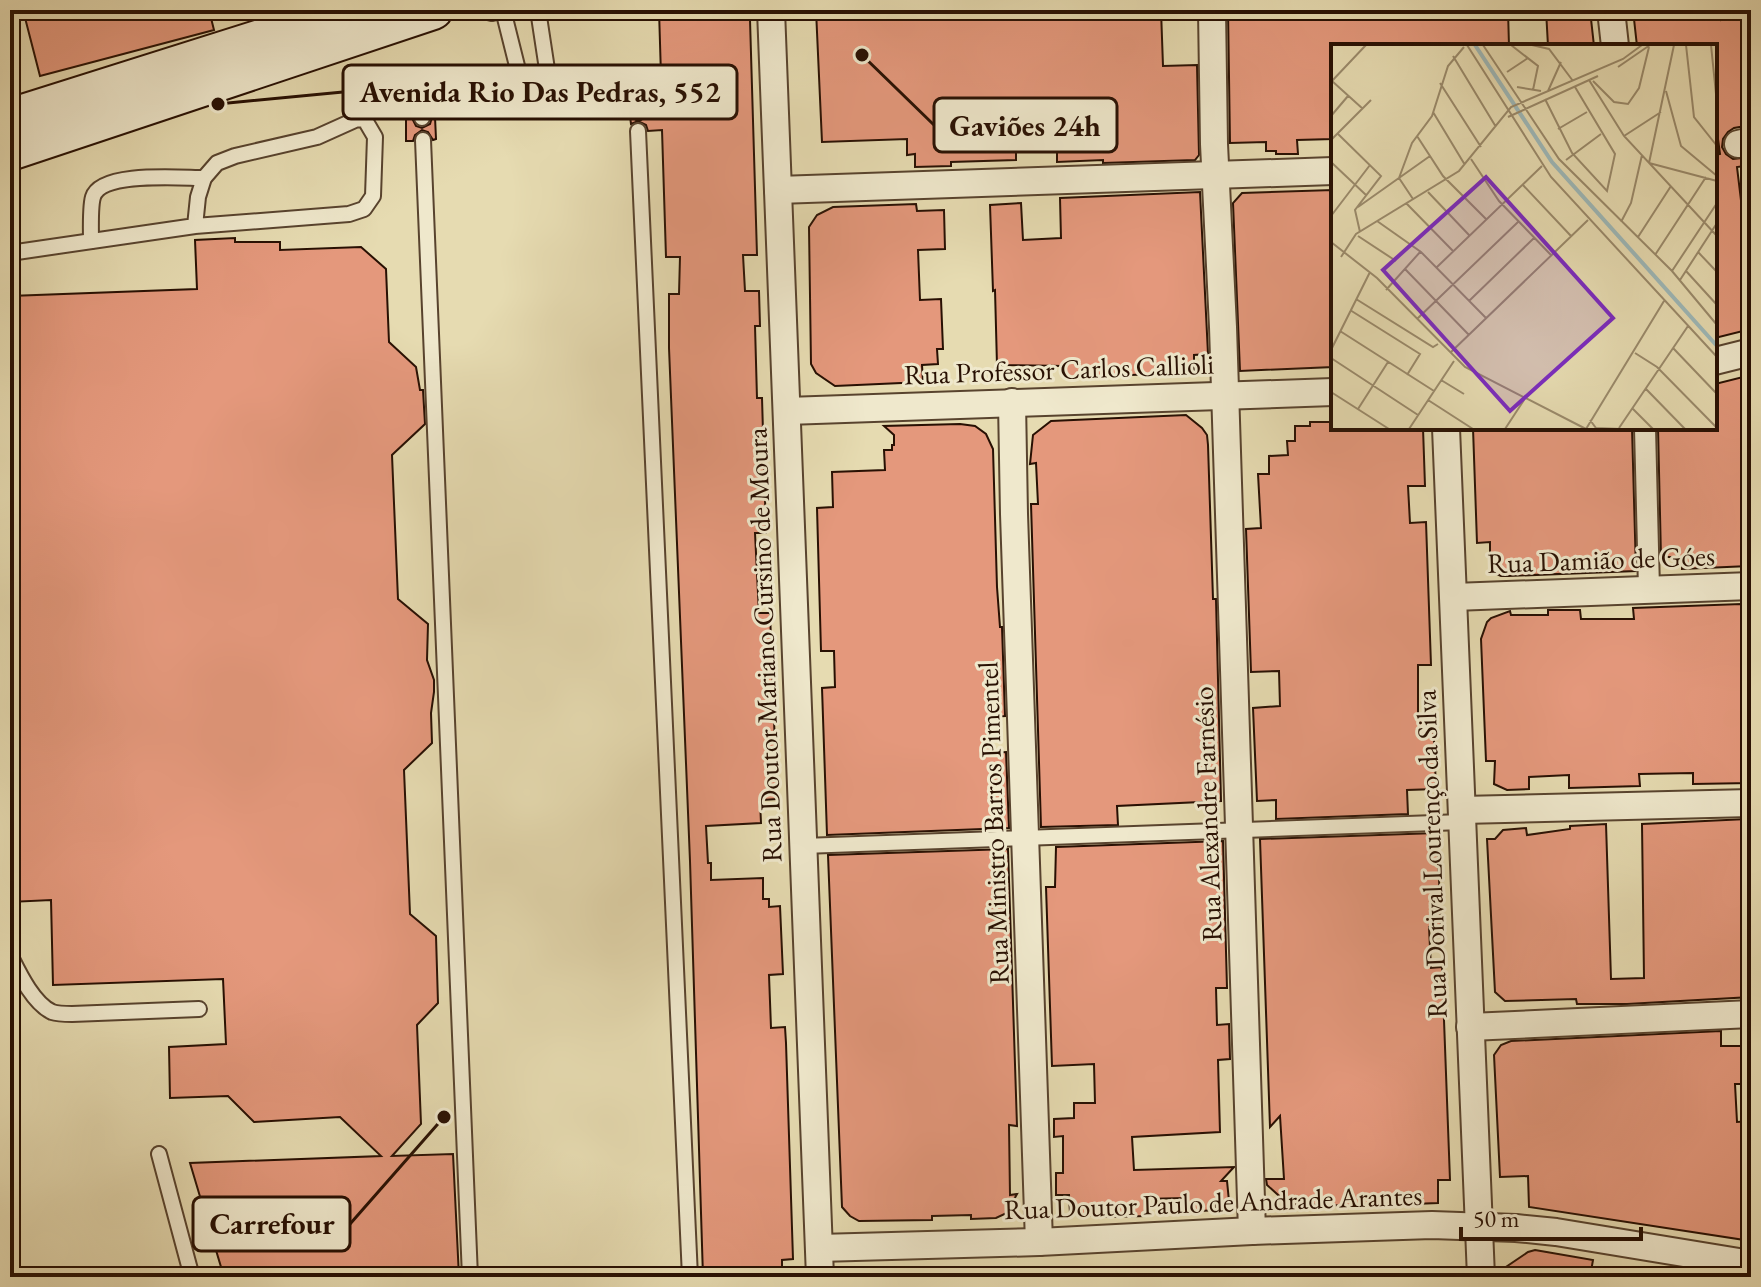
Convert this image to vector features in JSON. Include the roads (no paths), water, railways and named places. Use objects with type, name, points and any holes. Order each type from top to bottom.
[{"type":"main road","points":[[10,118],[351,10]]},
{"type":"main road","points":[[10,151],[433,10]]},
{"type":"street","name":"Rua Doutor Mariano Cursino de Moura","points":[[771,10],[820,1277]]},
{"type":"street","name":"Rua Alexandre Farnésio","points":[[1212,10],[1252,1231]]},
{"type":"street","points":[[1611,10],[1615,44]]},
{"type":"street","points":[[778,190],[1331,171]]},
{"type":"street","points":[[1717,360],[1751,352]]},
{"type":"street","name":"Rua Professor Carlos Callioli","points":[[787,411],[1331,392]]},
{"type":"street","name":"Rua Ministro Barros Pimentel","points":[[1012,402],[1039,1242]]},
{"type":"street","name":"Rua Dorival Lourenço da Silva","points":[[1446,430],[1481,1277]]},
{"type":"street","points":[[1645,430],[1649,589]]},
{"type":"street","name":"Rua Damião de Góes","points":[[1454,597],[1751,586]]},
{"type":"street","points":[[1462,816],[1751,803]]},
{"type":"street","points":[[1470,1027],[1751,1014]]},
{"type":"street","name":"Rua Doutor Paulo de Andrade Arantes","points":[[819,1248],[1432,1225],[1556,1232],[1751,1264]]},
{"type":"lane","points":[[481,10],[492,13],[504,10],[523,90]]},
{"type":"lane","points":[[538,10],[550,89]]},
{"type":"lane","points":[[422,118],[423,102],[435,93],[615,88],[624,90],[635,99],[638,110]]},
{"type":"lane","points":[[10,253],[195,226],[349,214],[364,209],[373,196],[375,137],[371,128],[365,120],[357,119],[317,137],[217,163],[204,178],[195,226]]},
{"type":"lane","points":[[638,131],[690,1277]]},
{"type":"lane","points":[[423,140],[470,1277]]},
{"type":"lane","points":[[91,241],[93,196],[102,186],[119,179],[204,178]]},
{"type":"lane","points":[[803,846],[1239,831],[1462,816]]},
{"type":"lane","points":[[10,955],[37,999],[52,1012],[72,1014],[199,1009]]},
{"type":"lane","points":[[159,1154],[192,1277]]},
{"type":"place","name":"Gaviões 24h","points":[[862,55]]},
{"type":"place","name":"Avenida Rio Das Pedras, 552","points":[[218,104]]},
{"type":"place","name":"Carrefour","points":[[444,1117]]}]
